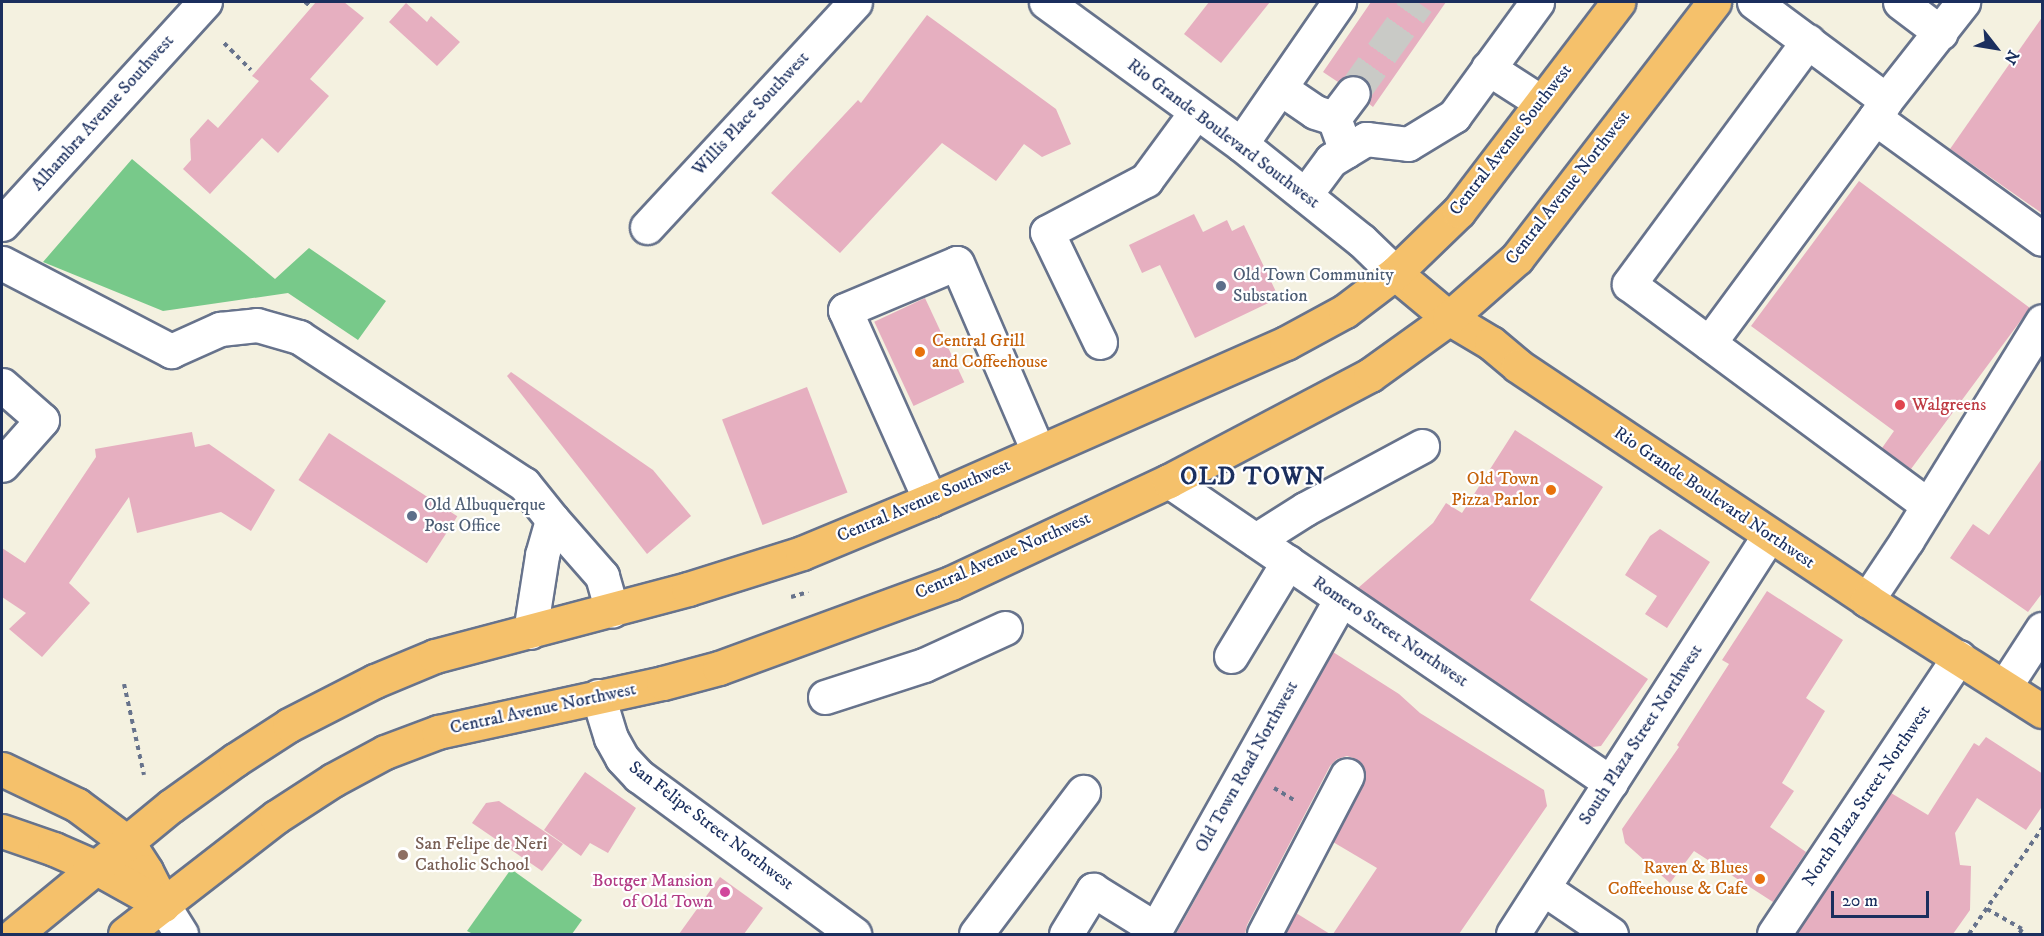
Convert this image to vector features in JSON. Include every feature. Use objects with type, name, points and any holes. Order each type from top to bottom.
[{"type":"main road","name":"Central Avenue Southwest","points":[[15,934],[171,806],[235,760],[331,701],[435,656],[612,611],[802,553],[930,500],[1286,343],[1345,311],[1395,273],[1459,211],[1618,2]]},
{"type":"main road","name":"Central Avenue Northwest","points":[[125,934],[276,817],[333,780],[385,752],[438,732],[663,683],[719,668],[951,583],[1169,481],[1370,375],[1449,318],[1516,258],[1714,2]]},
{"type":"main road","name":"Rio Grande Boulevard Northwest","points":[[1395,273],[1449,318],[1491,343],[1518,366],[1867,600],[2043,711]]},
{"type":"main road","points":[[2,769],[77,805],[128,843],[146,871],[163,905]]},
{"type":"main road","points":[[2,831],[54,849],[97,868],[163,905]]},
{"type":"street","name":"Alhambra Avenue Southwest","points":[[2,224],[205,2]]},
{"type":"street","name":"Willis Place Southwest","points":[[647,227],[855,2]]},
{"type":"street","name":"Rio Grande Boulevard Southwest","points":[[1046,2],[1241,144],[1361,240],[1395,273]]},
{"type":"street","points":[[1241,144],[1339,2]]},
{"type":"street","points":[[1305,195],[1331,160],[1366,139],[1408,144],[1454,116],[1537,2]]},
{"type":"street","points":[[1754,2],[1808,41],[1880,109],[2043,239]]},
{"type":"street","points":[[1900,2],[1941,33]]},
{"type":"street","points":[[1709,344],[1880,109],[1963,2]]},
{"type":"street","points":[[1808,41],[1629,284],[1928,505]]},
{"type":"street","points":[[1488,68],[1541,102]]},
{"type":"street","points":[[1280,88],[1315,112],[1344,105],[1346,151]]},
{"type":"street","points":[[1100,342],[1047,232],[1146,180],[1196,112]]},
{"type":"street","points":[[2,262],[171,351],[220,329],[257,325],[299,337],[524,484],[602,576],[612,611]]},
{"type":"street","points":[[930,500],[845,310],[957,263],[1038,451]]},
{"type":"street","points":[[1867,600],[2043,321]]},
{"type":"street","points":[[2,385],[42,420],[2,465]]},
{"type":"street","points":[[1256,540],[1305,509],[1422,446]]},
{"type":"street","name":"Romero Street Northwest","points":[[1169,481],[1611,783]]},
{"type":"street","points":[[530,632],[542,555],[552,519]]},
{"type":"street","name":"South Plaza Street Northwest","points":[[1513,934],[1769,535]]},
{"type":"street","points":[[1231,656],[1288,562]]},
{"type":"street","name":"Old Town Road Northwest","points":[[1154,932],[1341,599]]},
{"type":"street","points":[[825,697],[924,665],[1005,628]]},
{"type":"street","points":[[2005,686],[2043,629]]},
{"type":"street","name":"North Plaza Street Northwest","points":[[1774,934],[1959,657]]},
{"type":"street","name":"San Felipe Street Northwest","points":[[598,696],[611,738],[622,758],[639,776],[854,934]]},
{"type":"street","points":[[1264,934],[1347,775]]},
{"type":"street","points":[[976,934],[1083,792]]},
{"type":"street","points":[[1543,888],[1611,934]]},
{"type":"street","points":[[1066,934],[1093,890],[1154,932]]},
{"type":"street","points":[[163,905],[168,918],[181,934]]},
{"type":"path","points":[[305,2],[310,6]]},
{"type":"path","points":[[224,43],[251,70]]},
{"type":"path","points":[[791,597],[808,592]]},
{"type":"path","points":[[124,684],[144,774]]},
{"type":"path","points":[[1245,771],[1324,819]]},
{"type":"path","points":[[1969,934],[2043,828]]},
{"type":"path","points":[[1987,909],[2022,930],[2019,934]]},
{"type":"green space","points":[[132,159],[275,279],[309,248],[386,301],[358,340],[288,293],[163,311],[43,262]]},
{"type":"green space","points":[[511,869],[582,920],[572,934],[473,934],[467,931]]},
{"type":"building","points":[[316,2],[344,2],[364,18],[310,79],[329,96],[278,153],[262,138],[210,194],[183,169],[191,160],[190,139],[208,119],[218,128],[259,81],[252,76]]},
{"type":"building","points":[[1209,2],[1270,2],[1221,63],[1184,34]]},
{"type":"building","points":[[1371,2],[1446,2],[1373,107],[1368,103],[1372,95],[1370,86],[1364,78],[1355,74],[1346,76],[1338,82],[1323,72]]},
{"type":"building","points":[[406,3],[427,22],[431,16],[460,42],[437,66],[389,22]]},
{"type":"building","points":[[927,15],[1056,109],[1071,144],[1042,157],[1024,144],[996,181],[942,143],[840,253],[771,193],[858,100],[861,103]]},
{"type":"building","points":[[2043,16],[2043,214],[1950,149]]},
{"type":"building","name":"Walgreens","points":[[1859,181],[2030,308],[1911,469],[1882,448],[1894,431],[1751,326]]},
{"type":"building","name":"Old Town Community Substation","points":[[1194,214],[1203,232],[1227,220],[1232,231],[1244,225],[1279,298],[1195,338],[1160,265],[1142,273],[1129,245]]},
{"type":"building","name":"Central Grill and Coffeehouse","points":[[925,298],[964,382],[914,406],[874,322]]},
{"type":"building","points":[[511,372],[653,470],[691,516],[647,554],[507,376]]},
{"type":"building","points":[[807,387],[847,492],[763,525],[722,420]]},
{"type":"building","points":[[1515,430],[1603,487],[1530,600],[1648,679],[1601,746],[1592,747],[1358,588],[1433,523],[1446,503],[1462,513]]},
{"type":"building","points":[[192,432],[195,447],[209,444],[275,490],[251,531],[221,512],[137,533],[129,497],[69,583],[90,603],[42,657],[9,629],[26,613],[2,597],[2,548],[25,563],[96,457],[95,449]]},
{"type":"building","points":[[329,433],[457,516],[427,563],[299,480]]},
{"type":"building","points":[[2043,457],[2043,592],[2028,612],[1950,558],[1973,524],[1989,535]]},
{"type":"building","points":[[1660,529],[1710,562],[1667,628],[1645,614],[1657,596],[1625,575],[1650,536]]},
{"type":"building","points":[[1767,591],[1843,640],[1806,698],[1825,711],[1782,783],[1794,791],[1770,827],[1806,852],[1773,902],[1694,851],[1670,883],[1625,843],[1622,829],[1679,747],[1677,745],[1729,664],[1722,660]]},
{"type":"building","points":[[1333,652],[1399,694],[1420,713],[1544,790],[1547,806],[1459,934],[1333,934],[1377,868],[1333,842],[1366,775],[1363,765],[1356,759],[1347,756],[1337,759],[1330,766],[1247,925],[1245,934],[1176,934]]},
{"type":"building","points":[[1986,737],[2043,774],[2043,805],[2026,830],[1977,798],[1955,833],[1960,865],[1971,866],[1970,910],[1953,934],[1796,934],[1891,793],[1928,815],[1974,743],[1979,746]]},
{"type":"building","points":[[585,772],[636,808],[608,853],[590,843],[581,856],[544,830]]},
{"type":"building","points":[[499,801],[563,844],[542,871],[472,823],[486,803]]},
{"type":"building","name":"Bottger Mansion of Old Town","points":[[720,877],[763,908],[744,934],[679,934]]},
{"type":"building","points":[[1296,913],[1330,934],[1285,934]]},
{"type":"tunnel","points":[[1353,93],[1418,2]]},
{"type":"place","name":"Old Town Community Substation","points":[[1221,286]]},
{"type":"place","name":"Central Grill and Coffeehouse","points":[[920,352]]},
{"type":"place","name":"Walgreens","points":[[1900,405]]},
{"type":"place","name":"Old Town Pizza Parlor","points":[[1551,490]]},
{"type":"place","name":"Old Albuquerque Post Office","points":[[412,516]]},
{"type":"place","name":"San Felipe de Neri Catholic School","points":[[403,855]]},
{"type":"place","name":"Raven & Blues Coffeehouse & Cafe","points":[[1760,879]]},
{"type":"place","name":"Bottger Mansion of Old Town","points":[[725,892]]},
{"type":"district","name":"OLD TOWN","points":[[1253,478]]}]
